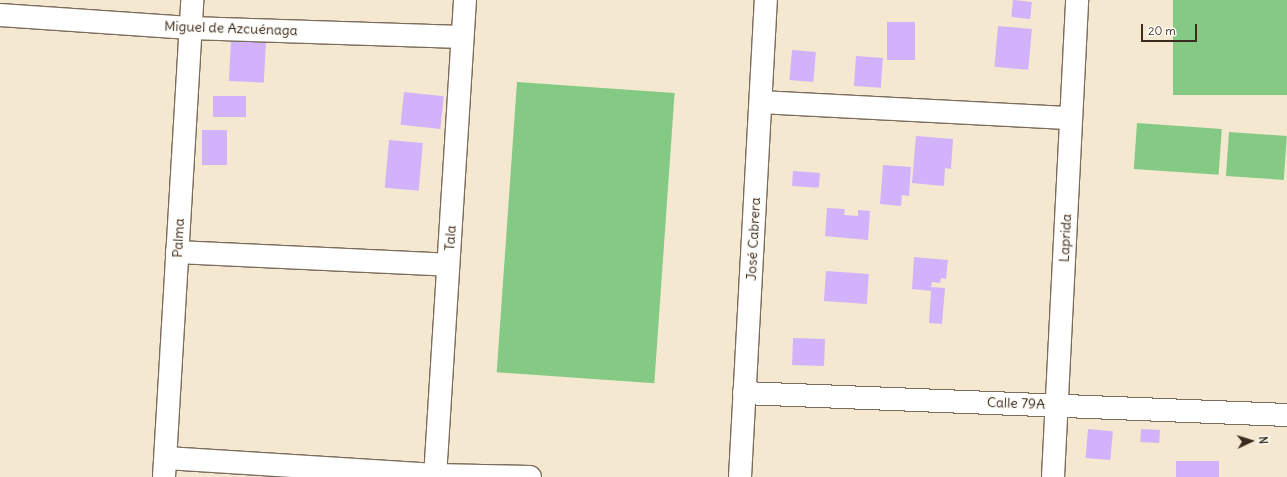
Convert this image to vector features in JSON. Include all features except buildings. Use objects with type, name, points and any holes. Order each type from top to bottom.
[{"type":"street","name":"Palma","points":[[165,468],[192,0]]},
{"type":"street","name":"Tala","points":[[435,476],[465,0]]},
{"type":"street","name":"José Cabrera","points":[[740,477],[766,0]]},
{"type":"street","name":"Laprida","points":[[1052,477],[1077,0]]},
{"type":"street","name":"Miguel de Azcuénaga","points":[[0,15],[190,28],[462,37]]},
{"type":"street","points":[[761,102],[1071,118]]},
{"type":"street","points":[[177,252],[448,265]]},
{"type":"street","name":"Calle 79A","points":[[744,393],[1287,415]]},
{"type":"street","points":[[165,468],[435,476],[530,477]]},
{"type":"green space","points":[[1173,0],[1287,0],[1287,95],[1173,95]]},
{"type":"green space","points":[[517,82],[675,93],[654,383],[497,372]]},
{"type":"green space","points":[[1137,123],[1222,129],[1219,175],[1134,169]]},
{"type":"green space","points":[[1229,132],[1287,136],[1284,180],[1226,176]]}]
